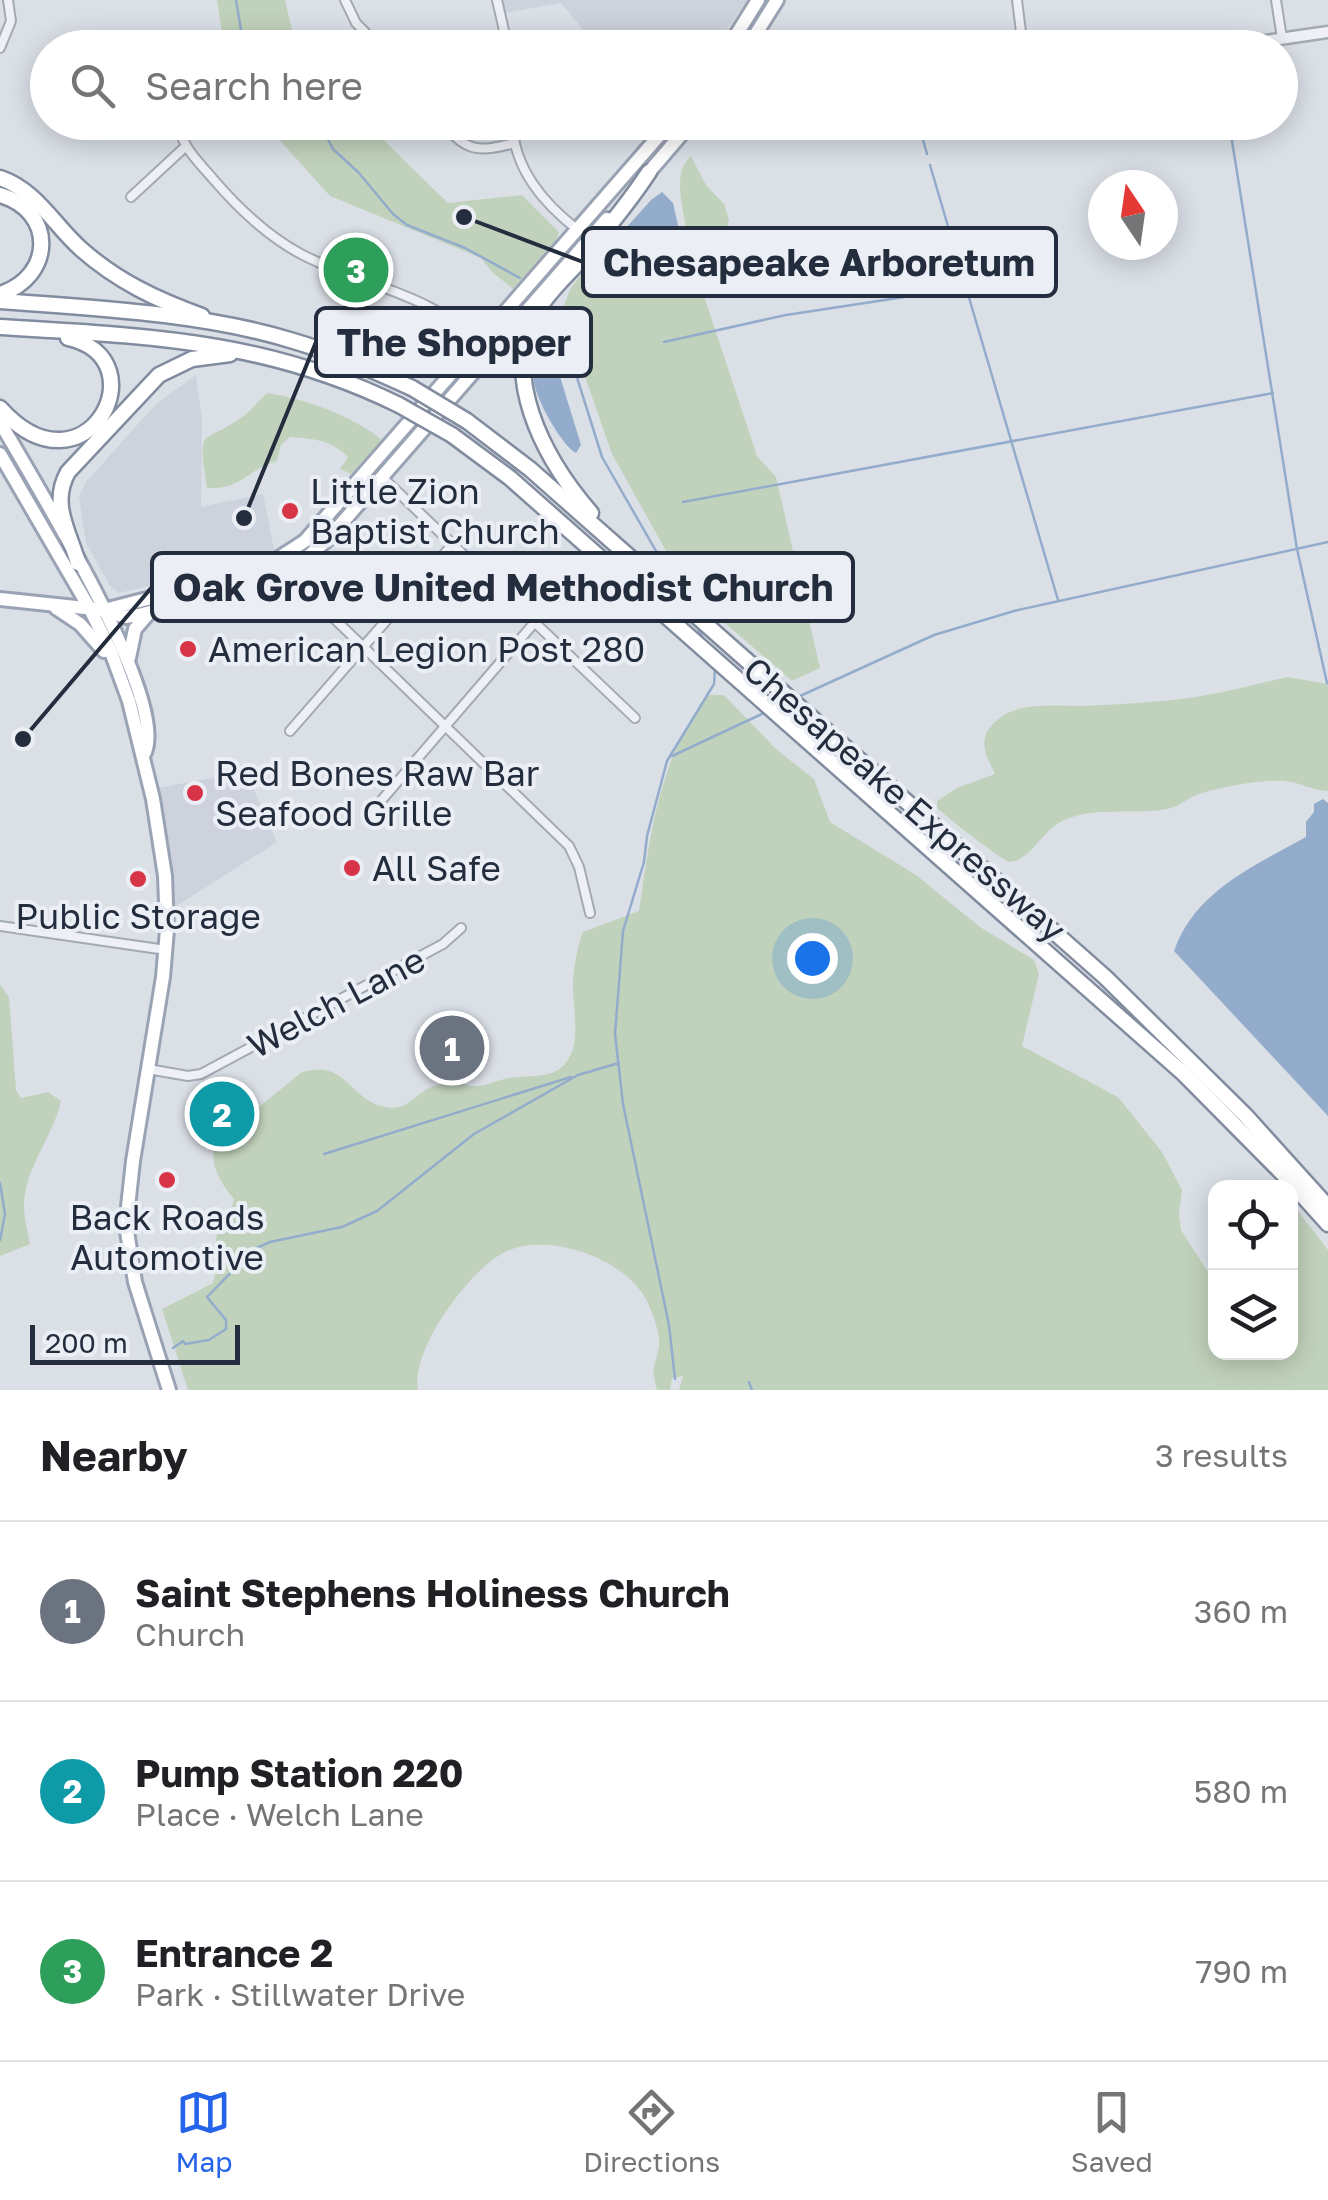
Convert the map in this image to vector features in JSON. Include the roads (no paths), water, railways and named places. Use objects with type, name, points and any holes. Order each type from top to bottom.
[{"type":"highway","points":[[649,172],[630,201],[542,304],[527,338],[524,379],[541,434],[580,498],[681,602]]},
{"type":"highway","points":[[0,178],[25,191],[73,242],[117,277],[171,305],[236,328]]},
{"type":"highway","points":[[0,195],[30,212],[42,248],[30,276],[0,298]]},
{"type":"highway","name":"Chesapeake Expressway","points":[[0,298],[115,310],[291,340],[350,360],[412,388],[467,421],[530,469],[1105,977],[1234,1104],[1328,1206]]},
{"type":"highway","points":[[0,408],[24,428],[60,440],[94,428],[111,397],[107,370],[85,343],[6,328]]},
{"type":"highway","name":"Chesapeake Expressway","points":[[6,328],[171,339],[268,356],[317,370],[399,405],[452,435],[510,478],[1156,1048],[1328,1224]]},
{"type":"highway","points":[[71,564],[60,507],[61,487],[71,468],[118,417],[174,365],[208,355],[268,356]]},
{"type":"main road","points":[[739,30],[758,0]]},
{"type":"main road","points":[[758,30],[777,0]]},
{"type":"main road","points":[[0,599],[125,617],[252,586],[318,549],[455,392],[657,140]]},
{"type":"main road","points":[[97,610],[282,566],[479,344],[677,140]]},
{"type":"main road","points":[[665,154],[681,140]]},
{"type":"main road","points":[[455,392],[461,376],[479,354],[479,344]]},
{"type":"main road","points":[[0,422],[123,664],[139,748],[144,754],[165,876],[166,950],[126,1205],[126,1230],[137,1286],[169,1390]]},
{"type":"main road","points":[[0,454],[71,564],[64,596],[46,604]]},
{"type":"main road","points":[[46,604],[84,628],[123,664]]},
{"type":"main road","points":[[123,664],[135,629],[150,612]]},
{"type":"street","points":[[345,0],[363,30]]},
{"type":"street","points":[[497,0],[504,30]]},
{"type":"street","points":[[1017,0],[1021,30]]},
{"type":"street","points":[[1276,0],[1281,30]]},
{"type":"street","points":[[0,48],[11,21],[4,1]]},
{"type":"street","points":[[1298,36],[1328,32]]},
{"type":"street","points":[[184,140],[241,210],[276,239],[319,263],[408,297],[445,316],[479,344]]},
{"type":"street","points":[[457,140],[475,149],[514,142],[522,166],[540,195],[584,234]]},
{"type":"street","points":[[131,197],[186,146]]},
{"type":"street","points":[[382,477],[635,718]]},
{"type":"street","points":[[290,731],[452,545]]},
{"type":"street","points":[[282,566],[570,846],[590,913]]},
{"type":"street","points":[[374,810],[535,622]]},
{"type":"street","points":[[0,926],[166,950]]},
{"type":"street","name":"Welch Lane","points":[[148,1069],[188,1076],[202,1074],[412,962],[449,940],[461,928]]},
{"type":"water","points":[[662,192],[673,203],[679,230],[641,276],[633,276],[609,247]]},
{"type":"water","points":[[544,339],[558,370],[581,445],[576,453],[557,432],[536,389],[535,348]]},
{"type":"water","points":[[1323,799],[1328,803],[1328,1116],[1174,951],[1196,912],[1211,896],[1247,870],[1306,837],[1306,822],[1314,812],[1314,804]]},
{"type":"waterway","points":[[236,0],[241,30]]},
{"type":"waterway","points":[[328,140],[407,225],[465,248],[520,278]]},
{"type":"waterway","points":[[923,140],[927,154]]},
{"type":"waterway","points":[[1232,140],[1297,549],[1327,683]]},
{"type":"waterway","points":[[930,165],[1058,600]]},
{"type":"waterway","points":[[664,342],[786,315],[964,288]]},
{"type":"waterway","points":[[550,307],[563,333],[602,457],[679,591]]},
{"type":"waterway","points":[[683,502],[1273,393]]},
{"type":"waterway","points":[[800,696],[934,635],[1014,611],[1328,542]]},
{"type":"waterway","points":[[695,623],[704,640]]},
{"type":"waterway","points":[[675,1379],[669,1325],[623,1104],[615,1034],[623,931],[644,862],[667,761],[714,684],[715,668]]},
{"type":"waterway","points":[[672,756],[764,713]]},
{"type":"waterway","points":[[578,1075],[619,1063]]},
{"type":"waterway","points":[[173,1348],[183,1341],[185,1344],[209,1340],[226,1329],[226,1320],[207,1297],[254,1249],[342,1227],[377,1211],[474,1134],[578,1075]]},
{"type":"waterway","points":[[324,1154],[571,1077]]},
{"type":"waterway","points":[[0,1183],[5,1214],[0,1240]]},
{"type":"waterway","points":[[749,1382],[752,1390]]},
{"type":"place","name":"Chesapeake Arboretum","points":[[464,217]]},
{"type":"place","name":"Entrance 2","points":[[356,270]]},
{"type":"place","name":"Little Zion Baptist Church","points":[[290,511]]},
{"type":"place","name":"The Shopper","points":[[244,518]]},
{"type":"place","name":"American Legion Post 280","points":[[188,649]]},
{"type":"place","name":"Oak Grove United Methodist Church","points":[[23,739]]},
{"type":"place","name":"Red Bones Raw Bar Seafood Grille","points":[[195,793]]},
{"type":"place","name":"All Safe","points":[[352,868]]},
{"type":"place","name":"Public Storage","points":[[138,879]]},
{"type":"place","name":"Saint Stephens Holiness Church","points":[[452,1048]]},
{"type":"place","name":"Pump Station 220","points":[[222,1114]]},
{"type":"place","name":"Back Roads Automotive","points":[[167,1180]]}]
